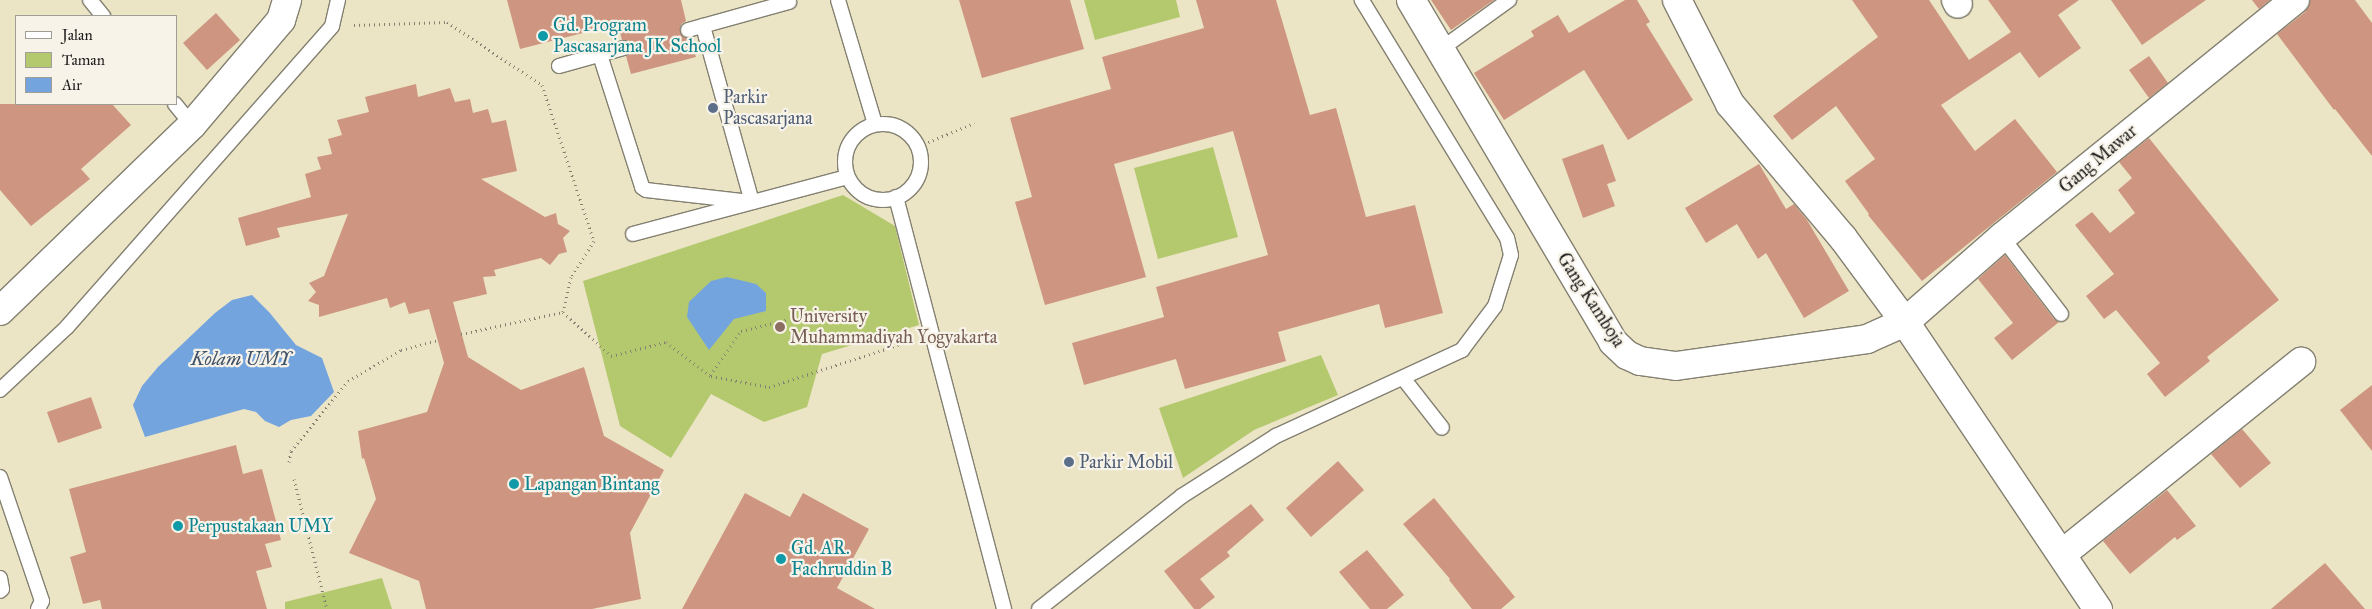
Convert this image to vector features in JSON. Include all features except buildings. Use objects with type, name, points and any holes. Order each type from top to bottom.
[{"type":"street","points":[[0,311],[192,125],[281,20],[287,0]]},
{"type":"street","name":"Gang Kamboja","points":[[1411,0],[1613,342],[1627,354],[1648,363],[1676,366],[1867,339],[1905,322]]},
{"type":"street","points":[[1677,0],[1730,104],[1842,238],[1905,322],[2098,609]]},
{"type":"street","name":"Gang Mawar","points":[[1905,322],[2002,236],[2295,0]]},
{"type":"street","points":[[2062,554],[2301,362]]},
{"type":"lane","points":[[90,0],[102,15]]},
{"type":"lane","points":[[0,390],[66,327],[332,26],[338,0]]},
{"type":"lane","points":[[838,0],[875,124]]},
{"type":"lane","points":[[1039,609],[1182,496],[1276,436],[1453,356],[1470,342],[1495,306],[1511,255],[1507,238],[1362,0]]},
{"type":"lane","points":[[1441,48],[1509,0]]},
{"type":"lane","points":[[688,30],[789,2]]},
{"type":"lane","points":[[703,26],[752,202]]},
{"type":"lane","points":[[559,66],[624,48]]},
{"type":"lane","points":[[600,55],[642,187],[646,190],[752,202]]},
{"type":"lane","points":[[176,105],[192,125]]},
{"type":"lane","points":[[889,123],[901,128],[912,136],[919,146],[922,159],[919,178],[907,193],[882,200],[868,197],[856,189],[847,177],[844,155],[855,134],[875,124],[889,123]]},
{"type":"lane","points":[[633,234],[847,177]]},
{"type":"lane","points":[[896,197],[1004,609]]},
{"type":"lane","points":[[2002,236],[2061,314]]},
{"type":"lane","points":[[1403,378],[1442,428]]},
{"type":"lane","points":[[0,478],[42,601],[38,609]]},
{"type":"lane","points":[[0,578],[2,589],[0,591]]},
{"type":"path","points":[[332,26],[444,21],[542,85],[594,241],[571,277],[563,312]]},
{"type":"path","points":[[919,146],[974,123]]},
{"type":"path","points":[[461,334],[563,312]]},
{"type":"path","points":[[563,312],[612,356],[666,342],[710,375],[772,386],[932,334]]},
{"type":"path","points":[[710,375],[741,331],[789,320]]},
{"type":"path","points":[[289,462],[291,451],[348,381],[401,350],[438,340]]},
{"type":"path","points":[[294,479],[327,609]]},
{"type":"green space","points":[[1084,0],[1176,0],[1180,17],[1095,40]]},
{"type":"green space","points":[[1213,147],[1238,237],[1158,259],[1134,168]]},
{"type":"green space","points":[[843,195],[895,226],[919,325],[822,354],[807,407],[764,422],[711,394],[671,458],[620,426],[583,281]]},
{"type":"green space","points":[[1321,355],[1338,395],[1254,430],[1183,478],[1159,408]]},
{"type":"green space","points":[[382,578],[392,609],[285,609],[285,602]]},
{"type":"water","points":[[727,277],[756,284],[766,293],[766,311],[734,319],[709,350],[687,317],[689,302],[711,281]]},
{"type":"water","name":"Kolam UMY","points":[[252,295],[269,312],[296,345],[322,358],[334,392],[311,416],[291,420],[279,427],[265,421],[256,412],[244,409],[145,437],[133,405],[142,386],[158,367],[215,313],[232,300]]},
{"type":"place","name":"Gd. Program Pascasarjana JK School","points":[[543,36]]},
{"type":"place","name":"Parkir Pascasarjana","points":[[713,108]]},
{"type":"place","name":"University Muhammadiyah Yogyakarta","points":[[780,327]]},
{"type":"place","name":"Parkir Mobil","points":[[1069,462]]},
{"type":"place","name":"Lapangan Bintang","points":[[514,484]]},
{"type":"place","name":"Perpustakaan UMY","points":[[178,526]]},
{"type":"place","name":"Gd. AR. Fachruddin B","points":[[781,559]]}]
